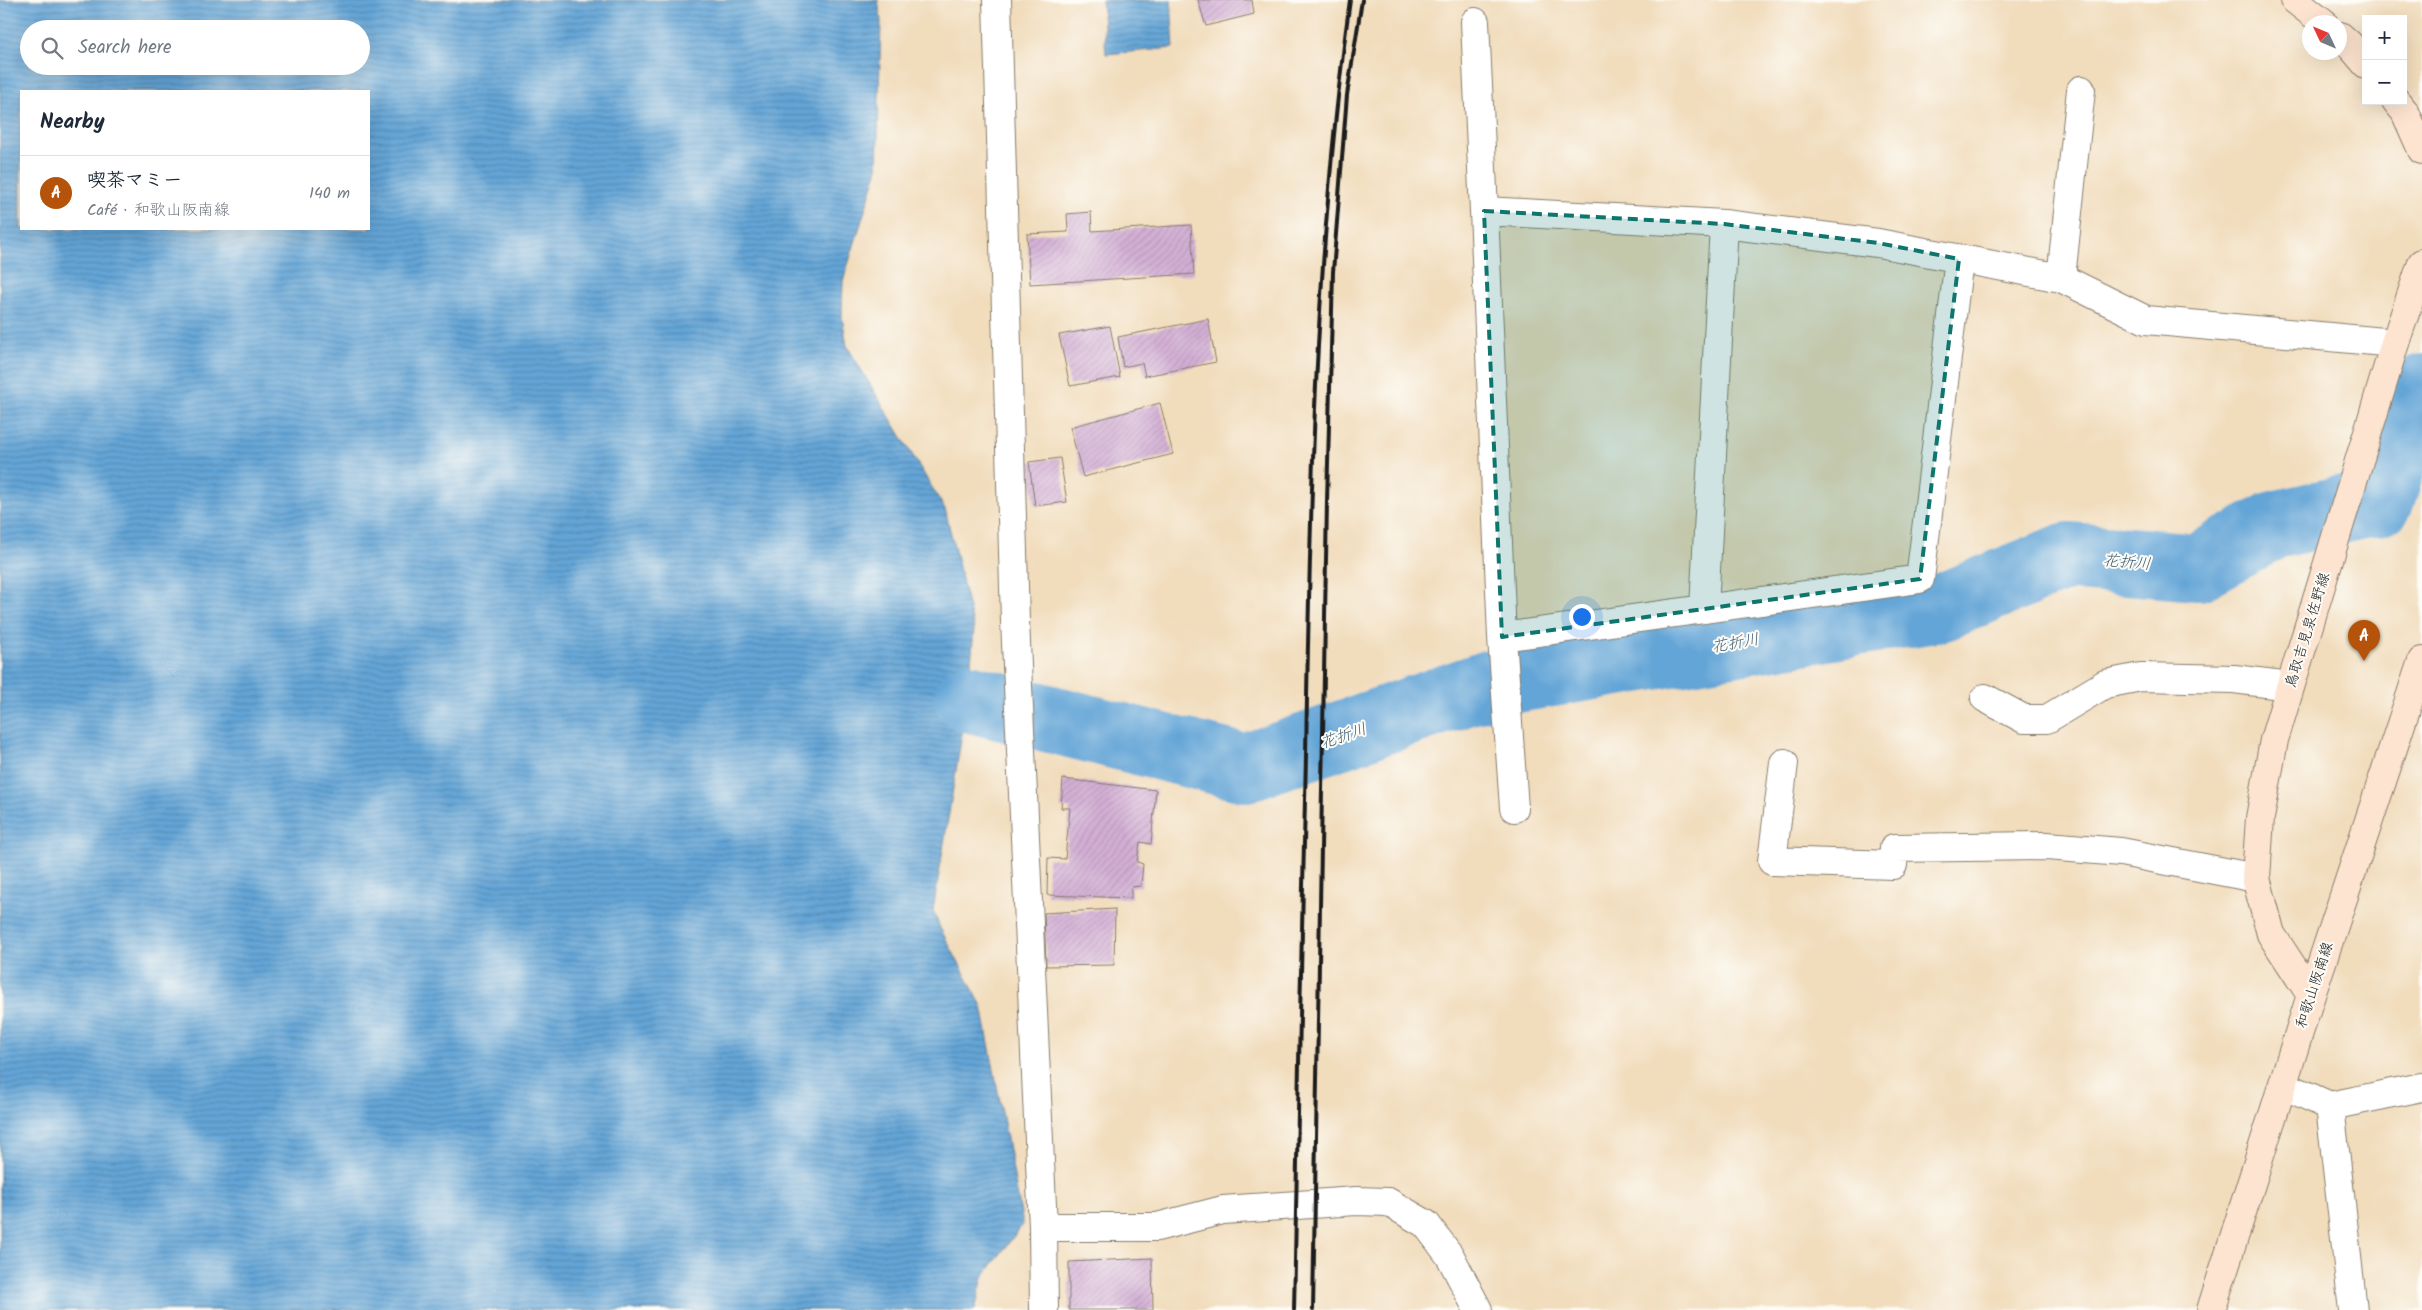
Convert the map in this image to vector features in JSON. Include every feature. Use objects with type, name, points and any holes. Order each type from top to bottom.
[{"type":"main road","points":[[2295,0],[2314,15]]},
{"type":"main road","points":[[2347,42],[2363,60]]},
{"type":"main road","points":[[2399,105],[2405,112],[2422,150]]},
{"type":"main road","name":"鳥取吉見泉佐野線","points":[[2311,995],[2271,934],[2256,878],[2260,818],[2274,740],[2395,343],[2422,263]]},
{"type":"main road","name":"和歌山阪南線","points":[[2211,1310],[2311,995],[2422,661]]},
{"type":"street","points":[[997,0],[1014,611],[1043,1226],[1044,1310]]},
{"type":"street","points":[[1475,22],[1502,637],[1514,808]]},
{"type":"street","points":[[2061,278],[2080,90]]},
{"type":"street","points":[[1484,211],[1724,224],[1878,243],[2061,278],[2146,320],[2395,343]]},
{"type":"street","points":[[1704,609],[1724,224]]},
{"type":"street","points":[[1502,637],[1920,579],[1959,259]]},
{"type":"street","points":[[1985,698],[2024,719],[2047,719],[2105,684],[2141,677],[2234,678],[2290,686]]},
{"type":"street","points":[[1784,763],[1772,861],[1893,865],[1894,848],[2047,846],[2121,852],[2256,878]]},
{"type":"street","points":[[2283,1084],[2330,1106],[2422,1087]]},
{"type":"street","points":[[2330,1106],[2353,1310]]},
{"type":"street","points":[[1043,1226],[1157,1227],[1222,1210],[1356,1201],[1388,1202],[1426,1224],[1450,1256],[1478,1310]]},
{"type":"highlighted area","points":[[1484,211],[1724,224],[1878,243],[1959,259],[1920,579],[1502,637]]},
{"type":"water","points":[[0,0],[878,0],[881,21],[877,172],[843,281],[842,317],[847,346],[945,509],[974,629],[968,698],[933,910],[940,928],[982,1006],[1023,1224],[983,1277],[975,1310],[0,1310]]},
{"type":"water","points":[[1102,0],[1171,0],[1174,48],[1106,54]]},
{"type":"building","points":[[1198,0],[1252,0],[1254,14],[1206,26]]},
{"type":"building","points":[[1091,212],[1092,231],[1191,225],[1194,274],[1030,284],[1027,234],[1068,232],[1067,214]]},
{"type":"building","points":[[1208,319],[1216,362],[1145,376],[1142,363],[1123,367],[1118,337]]},
{"type":"building","points":[[1110,326],[1120,377],[1070,386],[1059,335]]},
{"type":"building","points":[[1160,403],[1173,454],[1083,477],[1070,427]]},
{"type":"building","points":[[1060,458],[1067,502],[1035,506],[1029,462]]},
{"type":"building","points":[[1063,779],[1156,790],[1151,844],[1140,842],[1137,862],[1143,864],[1141,886],[1131,887],[1131,898],[1047,895],[1048,858],[1065,859],[1070,808],[1061,808]]},
{"type":"building","points":[[1115,909],[1114,965],[1046,966],[1044,913]]},
{"type":"building","points":[[1152,1258],[1153,1310],[1069,1310],[1069,1262]]},
{"type":"waterway","name":"花折川","points":[[968,698],[1245,768],[1492,683],[1940,608],[2068,556],[2198,567],[2274,525],[2380,501],[2416,392],[2422,388]]},
{"type":"railway","points":[[1294,1310],[1312,472],[1316,377],[1329,188],[1350,0]]},
{"type":"railway","points":[[1313,1310],[1327,501],[1333,272],[1347,95],[1362,0]]},
{"type":"place","name":"喫茶マミー","points":[[2364,661]]}]
